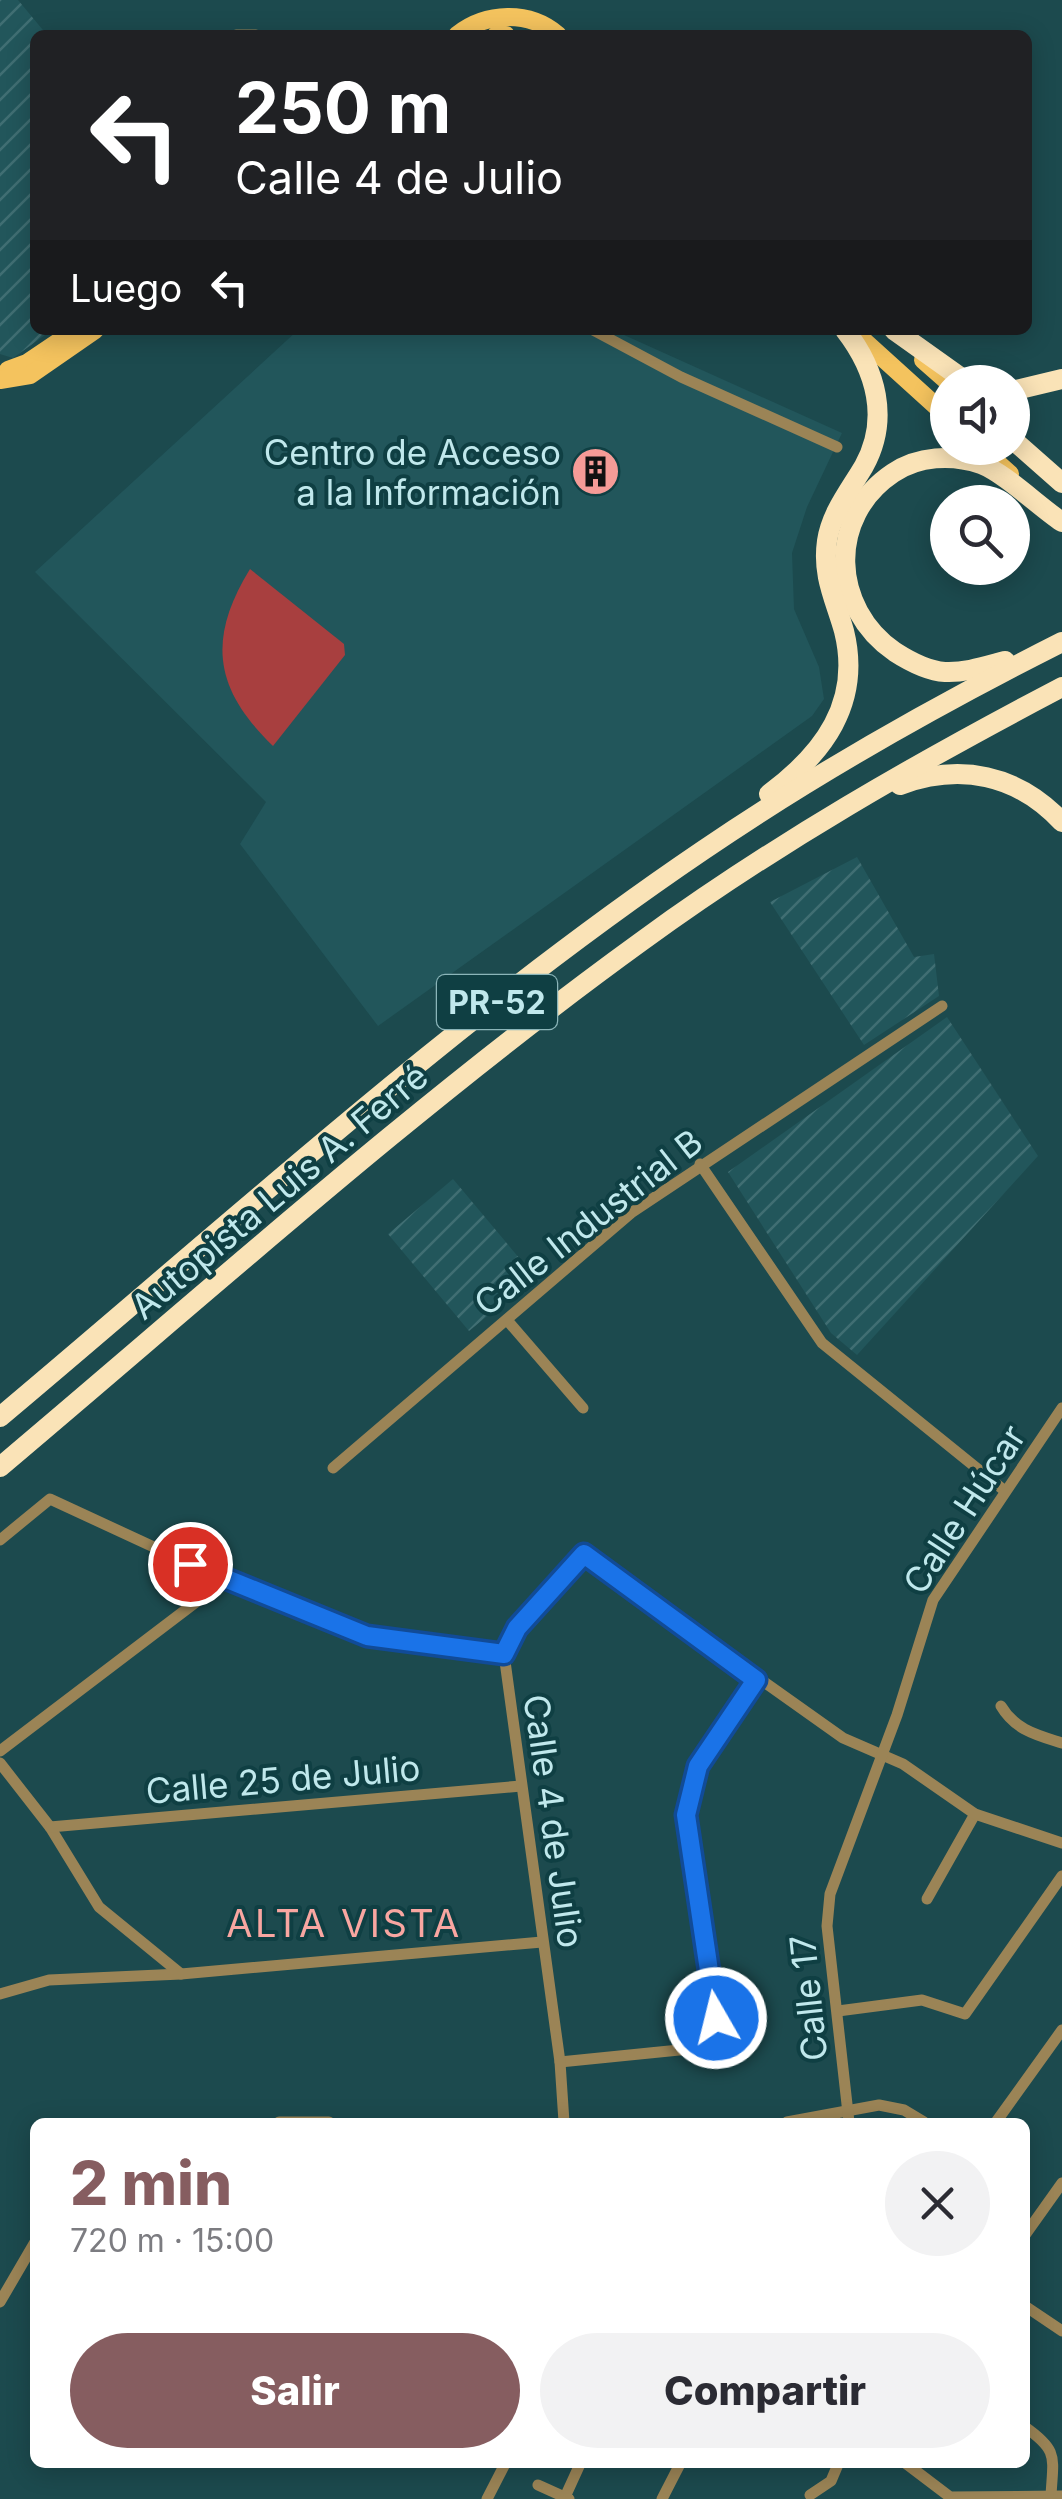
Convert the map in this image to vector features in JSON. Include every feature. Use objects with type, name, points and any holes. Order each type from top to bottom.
[{"type":"highway","points":[[699,853],[724,825],[810,760],[838,721],[844,703],[846,650],[827,582],[828,538],[838,507],[868,458],[878,412],[869,363],[852,335]]},
{"type":"highway","points":[[899,335],[942,365]]},
{"type":"highway","points":[[1030,386],[1062,378]]},
{"type":"highway","points":[[1030,455],[1062,483]]},
{"type":"highway","points":[[1041,652],[978,669],[943,672],[902,656],[867,628],[857,612],[844,570],[844,548],[855,514],[878,482],[901,467],[938,458],[983,465],[1062,522]]},
{"type":"highway","name":"Autopista Luis A. Ferré","points":[[0,1417],[542,966],[761,812],[1062,642]]},
{"type":"highway","name":"Autopista Luis A. Ferré","points":[[0,1467],[409,1122],[643,940],[778,848],[945,748],[1062,686]]},
{"type":"highway","points":[[778,848],[894,787],[940,773],[997,779],[1035,798],[1062,822]]},
{"type":"main road","points":[[466,30],[480,22],[514,16],[546,30]]},
{"type":"main road","points":[[0,370],[27,364],[69,335]]},
{"type":"main road","points":[[0,380],[30,375],[89,335]]},
{"type":"main road","points":[[855,335],[930,401]]},
{"type":"main road","points":[[897,335],[930,365]]},
{"type":"main road","points":[[999,465],[1062,522]]},
{"type":"street","points":[[602,335],[682,378],[837,447]]},
{"type":"street","name":"Calle Industrial B","points":[[333,1468],[631,1213],[942,1006]]},
{"type":"street","points":[[700,1164],[822,1343],[1005,1492]]},
{"type":"street","points":[[507,1320],[583,1408]]},
{"type":"street","name":"Calle Húcar","points":[[882,1756],[932,1600],[1062,1408]]},
{"type":"street","points":[[0,1540],[50,1499],[225,1580],[367,1636],[504,1654]]},
{"type":"street","name":"Calle 4 de Julio","points":[[564,2118],[560,2062],[504,1654],[517,1628],[584,1554],[756,1680],[843,1738],[903,1764],[975,1814],[1062,1843]]},
{"type":"street","points":[[0,1751],[225,1580]]},
{"type":"street","points":[[560,2062],[699,2048],[712,2032],[716,2018],[686,1815],[698,1766],[756,1680]]},
{"type":"street","points":[[1001,1706],[1009,1720],[1025,1731],[1062,1743]]},
{"type":"street","name":"Calle 17","points":[[848,2117],[826,1926],[830,1894],[882,1756]]},
{"type":"street","points":[[0,1763],[50,1827],[100,1906],[181,1974]]},
{"type":"street","name":"Calle 25 de Julio","points":[[50,1827],[521,1786]]},
{"type":"street","points":[[926,1899],[975,1814]]},
{"type":"street","points":[[838,2010],[922,2000],[965,2014],[1062,1876]]},
{"type":"street","points":[[0,1994],[49,1980],[181,1974],[542,1942]]},
{"type":"street","points":[[999,2118],[1062,2030]]},
{"type":"street","points":[[848,2117],[879,2105],[904,2110],[917,2118]]},
{"type":"street","points":[[1030,2228],[1062,2183]]},
{"type":"street","points":[[0,2302],[30,2251]]},
{"type":"street","points":[[1030,2310],[1062,2332]]},
{"type":"street","points":[[912,2468],[950,2497],[1056,2496],[1053,2453],[1049,2444],[1030,2431]]},
{"type":"street","points":[[486,2499],[503,2468]]},
{"type":"street","points":[[538,2485],[567,2498],[579,2468]]},
{"type":"street","points":[[662,2499],[677,2468]]},
{"type":"street","points":[[810,2495],[831,2481],[836,2468]]},
{"type":"shaded area","points":[[0,0],[18,0],[43,30],[30,30],[30,335],[45,335],[13,358],[0,354]]},
{"type":"shaded area","points":[[293,335],[624,335],[842,433],[807,507],[792,553],[794,609],[819,667],[824,699],[812,716],[378,1026],[240,844],[266,802],[35,572]]},
{"type":"shaded area","points":[[250,569],[344,644],[345,655],[273,746],[238,704],[223,662],[227,618]]},
{"type":"shaded area","points":[[857,857],[914,957],[934,954],[939,996],[864,1045],[770,902]]},
{"type":"shaded area","points":[[947,1017],[1038,1156],[857,1355],[831,1333],[728,1172]]},
{"type":"shaded area","points":[[453,1179],[535,1277],[469,1331],[388,1234]]},
{"type":"place","name":"Centro de Acceso a la Información","points":[[596,472]]},
{"type":"district","name":"ALTA VISTA","points":[[344,1923]]},
{"type":"route","points":[[190,1564],[367,1636],[504,1654],[517,1628],[584,1554],[756,1680],[698,1766],[686,1815],[716,2018]]}]
